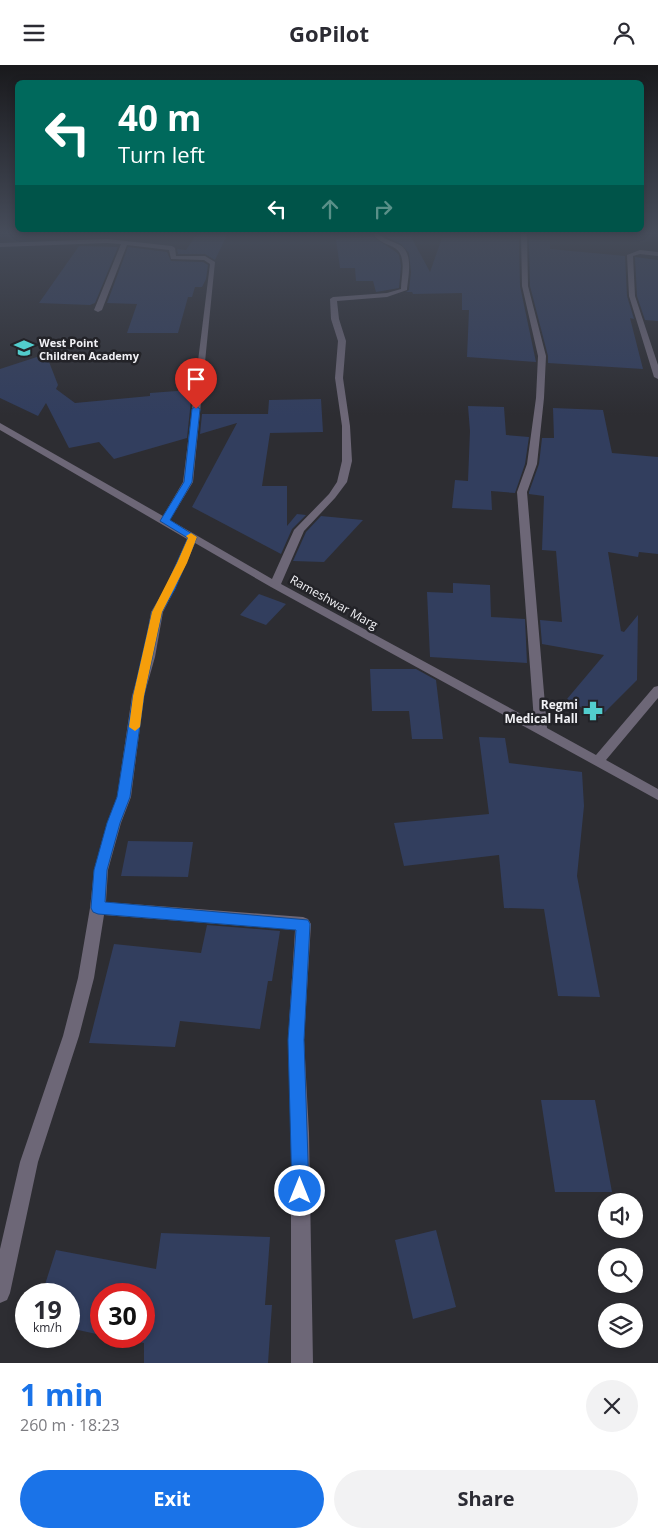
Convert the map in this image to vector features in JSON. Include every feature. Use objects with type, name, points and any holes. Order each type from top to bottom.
[{"type":"street","points":[[98,310],[104,295]]},
{"type":"street","points":[[165,521],[188,482],[209,295]]},
{"type":"street","points":[[274,585],[299,530],[332,496],[342,482],[347,461],[346,426],[339,378],[342,341],[335,319],[333,299],[388,295]]},
{"type":"street","points":[[527,295],[542,355],[540,398],[532,464],[522,492],[542,730]]},
{"type":"street","points":[[632,295],[658,377]]},
{"type":"street","name":"Rameshwar Marg","points":[[0,427],[274,585],[658,795]]},
{"type":"street","points":[[0,1293],[29,1162],[71,1036],[86,978],[98,908],[101,870],[114,823],[124,797],[138,696],[157,612],[170,589],[193,537]]},
{"type":"street","points":[[598,761],[658,690]]},
{"type":"street","points":[[98,908],[303,924],[296,1040],[300,1133],[302,1363]]},
{"type":"building","points":[[45,295],[98,295],[95,303],[90,305],[39,303]]},
{"type":"building","points":[[110,295],[193,295],[192,297],[188,297],[178,333],[127,333],[137,304],[107,303]]},
{"type":"building","points":[[462,295],[522,295],[536,362],[467,357],[469,310],[462,310]]},
{"type":"building","points":[[532,295],[627,295],[634,319],[630,318],[643,369],[548,363],[548,356]]},
{"type":"building","points":[[658,295],[658,321],[645,320],[637,296]]},
{"type":"building","points":[[46,354],[58,385],[56,389],[75,403],[150,396],[150,393],[190,390],[191,400],[187,438],[114,459],[99,442],[69,448],[46,403],[38,416],[0,398],[0,369]]},
{"type":"building","points":[[321,399],[323,432],[270,433],[262,486],[287,486],[287,526],[297,514],[306,515],[292,529],[281,554],[192,507],[237,423],[200,434],[202,414],[268,414],[269,400]]},
{"type":"building","points":[[468,406],[504,407],[506,435],[529,437],[525,464],[515,493],[491,491],[492,510],[452,508],[455,480],[468,481],[470,431]]},
{"type":"building","points":[[553,408],[603,410],[612,453],[658,457],[658,554],[639,552],[638,557],[608,552],[621,631],[624,632],[638,615],[637,680],[599,718],[567,699],[604,655],[542,644],[540,620],[562,622],[556,551],[542,550],[544,496],[529,494],[529,492],[539,464],[542,438],[554,438]]},
{"type":"building","points":[[321,516],[363,520],[324,562],[293,561],[306,532]]},
{"type":"building","points":[[453,583],[490,585],[491,617],[525,619],[527,663],[430,657],[427,592],[453,593]]},
{"type":"building","points":[[259,594],[286,604],[266,625],[240,615]]},
{"type":"building","points":[[370,669],[416,669],[436,680],[443,739],[412,739],[409,711],[372,711]]},
{"type":"building","points":[[479,737],[505,738],[509,763],[582,772],[584,806],[577,876],[600,997],[558,996],[544,909],[504,908],[499,855],[404,866],[394,823],[489,814]]},
{"type":"building","points":[[128,841],[193,842],[188,877],[121,876]]},
{"type":"building","points":[[207,925],[280,931],[272,981],[268,981],[260,1029],[180,1021],[175,1047],[89,1043],[114,944],[201,953]]},
{"type":"building","points":[[541,1100],[595,1100],[612,1192],[555,1192]]},
{"type":"building","points":[[436,1230],[456,1307],[413,1319],[395,1240]]},
{"type":"building","points":[[161,1233],[270,1237],[265,1305],[272,1305],[268,1363],[144,1363],[144,1348],[155,1348],[155,1283],[90,1283],[90,1333],[80,1330],[80,1283],[46,1283],[56,1250],[156,1269]]},
{"type":"slow traffic","points":[[135,727],[138,696],[149,657],[157,612],[182,563],[193,537],[191,536]]},
{"type":"place","name":"West Point Children Academy","points":[[24,348]]},
{"type":"place","name":"Regmi Medical Hall","points":[[593,711]]},
{"type":"route","points":[[196,409],[188,482],[165,521],[193,537],[170,589],[157,612],[149,657],[138,696],[124,797],[114,823],[101,870],[98,908],[303,924],[296,1040],[300,1133],[300,1191]]}]
